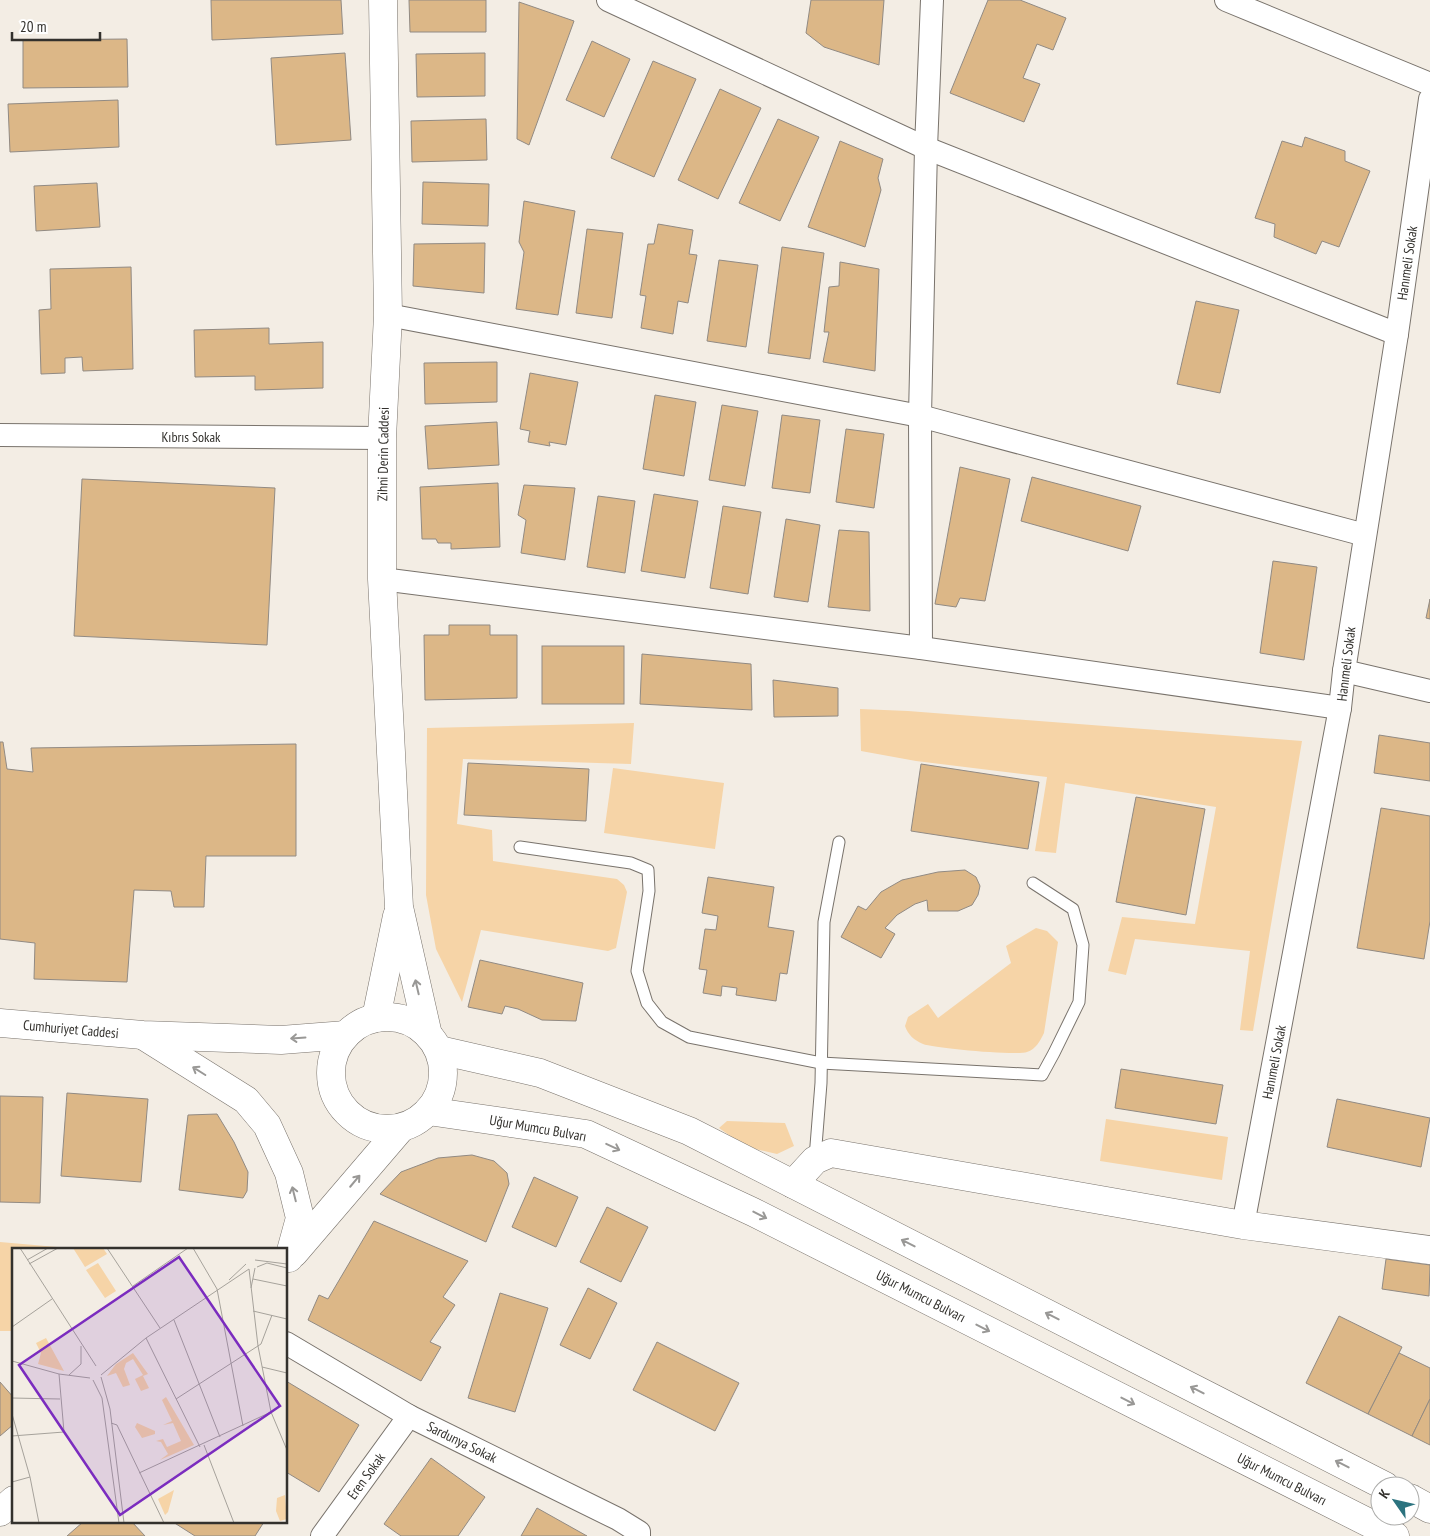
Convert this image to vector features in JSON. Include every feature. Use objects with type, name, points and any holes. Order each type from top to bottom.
[{"type":"main road","name":"Zihni Derin Caddesi","points":[[383,0],[388,314],[382,438],[382,579],[398,908]]},
{"type":"main road","points":[[376,1018],[398,908]]},
{"type":"main road","points":[[398,908],[434,1043],[443,1066],[443,1082],[438,1097],[428,1111],[416,1122],[401,1128],[383,1129],[366,1125],[350,1116],[339,1102],[332,1085],[332,1067],[336,1050],[346,1035],[360,1024],[376,1018],[395,1018],[413,1023],[434,1043],[540,1073],[689,1132],[1370,1478]]},
{"type":"main road","name":"Cumhuriyet Caddesi","points":[[0,1022],[143,1035],[281,1040],[346,1035]]},
{"type":"main road","points":[[143,1035],[246,1100],[268,1125],[289,1173],[300,1218],[288,1260]]},
{"type":"main road","name":"Uğur Mumcu Bulvarı","points":[[428,1111],[586,1134],[752,1212],[1395,1536]]},
{"type":"main road","points":[[288,1260],[401,1128]]},
{"type":"main road","points":[[792,1184],[815,1160],[831,1153],[1243,1225],[1430,1250]]},
{"type":"main road","points":[[0,1512],[12,1502]]},
{"type":"street","points":[[608,0],[926,148],[1397,334]]},
{"type":"street","points":[[921,648],[920,416],[926,148],[932,0]]},
{"type":"street","points":[[1226,0],[1430,84]]},
{"type":"street","name":"Hanımeli Sokak","points":[[1243,1225],[1340,708],[1344,671],[1397,334],[1430,99]]},
{"type":"street","points":[[388,314],[920,416],[1365,535]]},
{"type":"street","name":"Kıbrıs Sokak","points":[[0,435],[382,438]]},
{"type":"street","points":[[382,579],[921,648],[1340,708]]},
{"type":"street","points":[[1344,671],[1430,691]]},
{"type":"street","name":"Sardunya Sokak","points":[[288,1344],[409,1416],[618,1519],[639,1532],[639,1536]]},
{"type":"street","name":"Eren Sokak","points":[[322,1536],[409,1416]]},
{"type":"lane","points":[[815,1160],[821,1063],[824,922],[838,842]]},
{"type":"lane","points":[[520,847],[632,863],[648,870],[649,891],[637,971],[647,1004],[662,1022],[689,1037],[821,1063],[1042,1075],[1079,1002],[1083,945],[1073,909],[1033,883]]},
{"type":"shaded area","points":[[860,709],[1302,741],[1253,1031],[1240,1030],[1250,951],[1135,939],[1126,975],[1108,971],[1122,917],[1195,924],[1216,807],[1065,783],[1056,853],[1035,851],[1047,777],[916,761],[861,751]]},
{"type":"shaded area","points":[[634,723],[631,764],[463,759],[457,824],[492,830],[493,861],[617,879],[624,885],[627,892],[616,948],[608,951],[481,930],[462,1002],[436,949],[426,895],[427,728]]},
{"type":"shaded area","points":[[613,768],[724,783],[715,849],[604,833]]},
{"type":"shaded area","points":[[1036,928],[1047,931],[1058,942],[1044,1033],[1033,1049],[1020,1053],[930,1046],[923,1044],[910,1035],[905,1026],[908,1017],[928,1004],[938,1018],[1011,963],[1006,946]]},
{"type":"shaded area","points":[[1106,1119],[1228,1137],[1222,1180],[1100,1161]]},
{"type":"shaded area","points":[[727,1121],[785,1123],[794,1146],[777,1154],[746,1147],[719,1128]]},
{"type":"shaded area","points":[[0,1242],[68,1248],[12,1248],[12,1331],[0,1331]]},
{"type":"building","points":[[211,0],[341,0],[343,34],[212,40]]},
{"type":"building","points":[[409,0],[486,0],[486,32],[410,32]]},
{"type":"building","points":[[811,0],[884,0],[879,65],[824,47],[806,33]]},
{"type":"building","points":[[988,0],[1020,0],[1066,18],[1053,50],[1037,44],[1023,78],[1040,84],[1024,122],[950,93]]},
{"type":"building","points":[[519,2],[574,21],[529,145],[517,139]]},
{"type":"building","points":[[127,39],[128,87],[23,88],[23,40]]},
{"type":"building","points":[[592,41],[630,59],[604,117],[566,100]]},
{"type":"building","points":[[345,53],[351,140],[276,145],[271,58]]},
{"type":"building","points":[[485,53],[485,96],[417,97],[416,54]]},
{"type":"building","points":[[653,61],[696,79],[654,177],[611,158]]},
{"type":"building","points":[[720,89],[761,108],[718,199],[678,180]]},
{"type":"building","points":[[118,100],[119,147],[10,152],[8,104]]},
{"type":"building","points":[[486,119],[487,160],[412,162],[411,121]]},
{"type":"building","points":[[778,119],[819,137],[780,221],[739,203]]},
{"type":"building","points":[[1305,137],[1345,151],[1345,161],[1370,171],[1339,247],[1322,241],[1316,254],[1274,237],[1275,224],[1255,218],[1282,141],[1302,147]]},
{"type":"building","points":[[840,141],[883,159],[878,178],[881,190],[865,247],[808,227]]},
{"type":"building","points":[[423,182],[489,184],[488,226],[422,224]]},
{"type":"building","points":[[97,183],[100,227],[36,231],[34,186]]},
{"type":"building","points":[[524,201],[575,211],[558,315],[516,309],[524,252],[519,242]]},
{"type":"building","points":[[658,224],[693,230],[689,254],[697,255],[688,303],[678,301],[673,334],[641,328],[646,296],[640,295],[648,244],[654,244]]},
{"type":"building","points":[[587,229],[623,233],[612,318],[576,313]]},
{"type":"building","points":[[485,243],[484,293],[413,286],[414,244]]},
{"type":"building","points":[[782,247],[824,253],[810,359],[768,353]]},
{"type":"building","points":[[719,260],[758,265],[746,347],[707,341]]},
{"type":"building","points":[[840,262],[879,269],[875,371],[823,362],[829,332],[824,332],[829,287],[839,286]]},
{"type":"building","points":[[131,267],[133,369],[83,371],[82,357],[65,358],[65,373],[41,374],[39,310],[51,309],[50,269]]},
{"type":"building","points":[[1196,301],[1239,310],[1220,393],[1177,384]]},
{"type":"building","points":[[269,328],[269,344],[323,342],[323,388],[255,390],[255,376],[195,377],[194,330]]},
{"type":"building","points":[[497,362],[497,402],[425,404],[424,363]]},
{"type":"building","points":[[530,373],[578,382],[566,445],[549,442],[550,446],[528,442],[530,431],[520,429]]},
{"type":"building","points":[[655,395],[696,402],[684,476],[643,469]]},
{"type":"building","points":[[722,405],[758,411],[745,486],[709,480]]},
{"type":"building","points":[[782,415],[820,420],[810,493],[772,488]]},
{"type":"building","points":[[497,422],[499,465],[428,469],[425,426]]},
{"type":"building","points":[[846,429],[884,434],[874,508],[836,502]]},
{"type":"building","points":[[960,467],[1010,479],[985,601],[960,598],[956,607],[935,604]]},
{"type":"building","points":[[1032,477],[1141,506],[1128,551],[1021,521]]},
{"type":"building","points":[[82,479],[275,488],[267,645],[74,636]]},
{"type":"building","points":[[498,483],[500,547],[451,549],[451,543],[438,543],[436,539],[422,539],[420,487]]},
{"type":"building","points":[[524,485],[575,488],[565,560],[521,553],[526,520],[518,515]]},
{"type":"building","points":[[654,494],[698,501],[685,578],[641,571]]},
{"type":"building","points":[[598,496],[635,501],[625,573],[587,567]]},
{"type":"building","points":[[723,506],[761,512],[748,594],[710,588]]},
{"type":"building","points":[[786,519],[820,525],[808,602],[774,597]]},
{"type":"building","points":[[839,530],[869,532],[870,611],[828,607]]},
{"type":"building","points":[[1273,561],[1317,567],[1304,660],[1260,653]]},
{"type":"building","points":[[1430,599],[1430,619],[1426,618]]},
{"type":"building","points":[[449,625],[490,625],[490,635],[517,635],[517,698],[425,700],[424,635],[449,635]]},
{"type":"building","points":[[542,646],[624,646],[624,704],[542,704]]},
{"type":"building","points":[[642,654],[751,664],[752,710],[640,704]]},
{"type":"building","points":[[773,680],[838,688],[838,716],[774,717]]},
{"type":"building","points":[[1379,735],[1430,743],[1430,781],[1374,773]]},
{"type":"building","points":[[0,742],[3,742],[7,769],[33,772],[31,748],[296,744],[296,856],[206,856],[204,907],[174,907],[171,891],[134,890],[127,982],[34,979],[35,943],[0,939]]},
{"type":"building","points":[[468,763],[589,769],[586,821],[464,815]]},
{"type":"building","points":[[921,764],[1039,782],[1028,849],[911,831]]},
{"type":"building","points":[[1136,797],[1205,809],[1186,915],[1116,902]]},
{"type":"building","points":[[1381,808],[1430,816],[1430,921],[1424,959],[1357,948]]},
{"type":"building","points":[[965,870],[976,877],[980,886],[978,895],[972,905],[958,911],[928,911],[927,900],[915,904],[897,915],[885,928],[895,934],[881,958],[841,937],[858,906],[866,910],[881,892],[902,880],[938,872]]},
{"type":"building","points":[[708,877],[774,887],[768,927],[794,931],[787,974],[780,973],[776,1001],[736,995],[737,988],[722,986],[721,996],[703,993],[707,970],[699,969],[705,929],[716,930],[718,916],[702,913]]},
{"type":"building","points":[[480,960],[583,983],[576,1021],[542,1020],[518,1009],[505,1006],[502,1014],[468,1007]]},
{"type":"building","points":[[1121,1069],[1223,1085],[1216,1124],[1115,1108]]},
{"type":"building","points":[[67,1093],[148,1099],[141,1182],[61,1176]]},
{"type":"building","points":[[0,1096],[43,1097],[40,1203],[0,1202]]},
{"type":"building","points":[[1337,1099],[1430,1118],[1421,1167],[1327,1147]]},
{"type":"building","points":[[217,1114],[234,1142],[248,1172],[247,1191],[243,1198],[179,1190],[188,1115]]},
{"type":"building","points":[[472,1155],[494,1161],[507,1173],[509,1184],[486,1242],[380,1194],[401,1172],[438,1158]]},
{"type":"building","points":[[534,1177],[578,1197],[556,1247],[512,1227]]},
{"type":"building","points":[[607,1207],[648,1227],[621,1282],[580,1262]]},
{"type":"building","points":[[374,1221],[468,1261],[443,1297],[455,1305],[430,1342],[441,1347],[421,1381],[308,1320],[319,1295],[328,1299]]},
{"type":"building","points":[[1386,1259],[1430,1265],[1429,1296],[1382,1289]]},
{"type":"building","points":[[588,1288],[617,1303],[590,1359],[560,1345]]},
{"type":"building","points":[[500,1293],[548,1308],[515,1412],[468,1398]]},
{"type":"building","points":[[1339,1316],[1402,1347],[1368,1414],[1306,1383]]},
{"type":"building","points":[[657,1342],[739,1383],[715,1431],[633,1390]]},
{"type":"building","points":[[1399,1353],[1430,1368],[1430,1399],[1412,1436],[1368,1414]]},
{"type":"building","points":[[0,1382],[12,1396],[12,1426],[0,1436]]},
{"type":"building","points":[[288,1382],[359,1425],[319,1492],[288,1473]]},
{"type":"building","points":[[1430,1399],[1430,1445],[1412,1436]]},
{"type":"building","points":[[431,1458],[485,1497],[458,1536],[401,1536],[384,1524]]},
{"type":"building","points":[[537,1508],[587,1536],[521,1536]]},
{"type":"building","points":[[81,1524],[134,1524],[145,1536],[67,1536]]},
{"type":"building","points":[[176,1524],[263,1524],[255,1536],[195,1536]]}]
